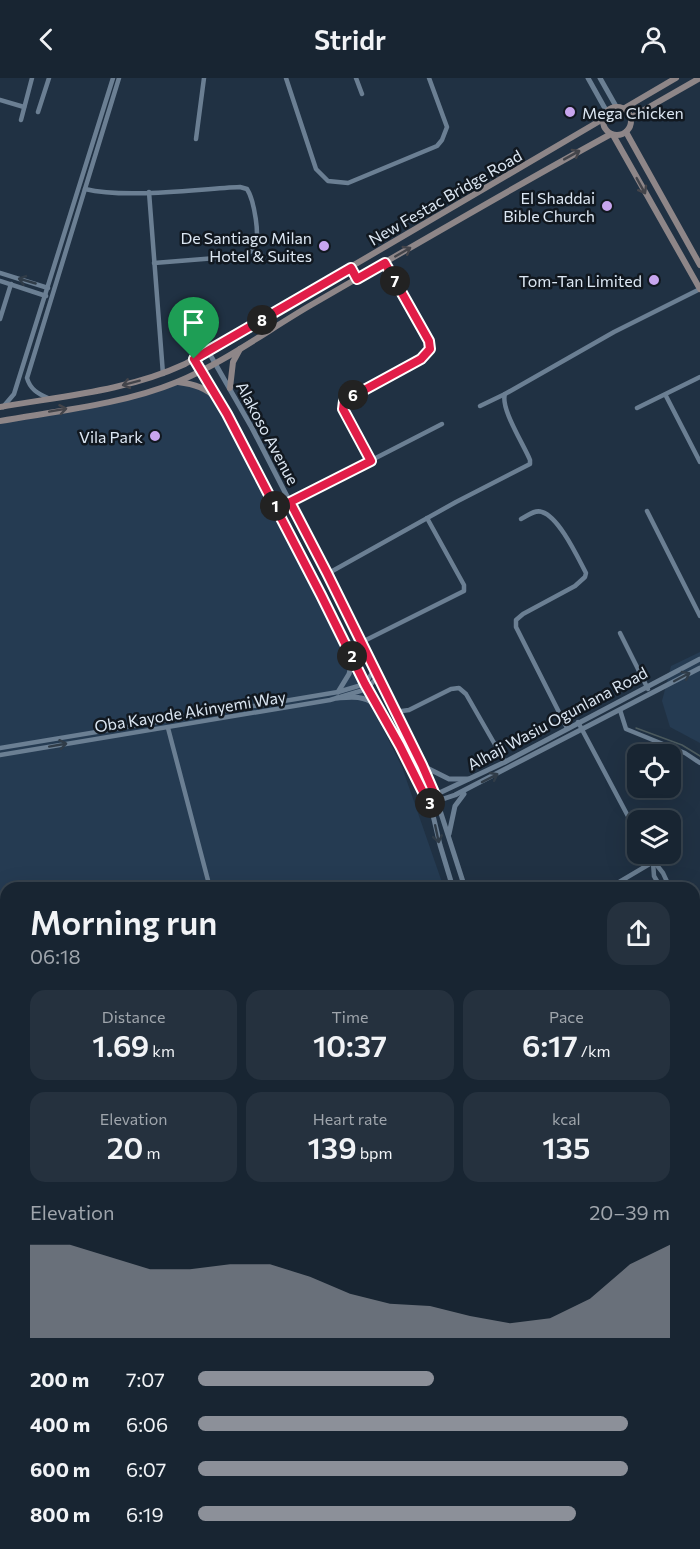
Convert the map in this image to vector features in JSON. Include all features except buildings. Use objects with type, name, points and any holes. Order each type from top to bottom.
[{"type":"main road","points":[[630,118],[700,78]]},
{"type":"main road","points":[[672,79],[620,108],[607,112],[603,125],[612,135],[700,289]]},
{"type":"main road","points":[[0,421],[128,397],[177,382],[202,371],[530,178],[612,135],[626,132],[631,123],[630,118],[620,108]]},
{"type":"main road","name":"New Festac Bridge Road","points":[[2,407],[125,385],[163,374],[208,351],[603,119]]},
{"type":"main road","points":[[626,132],[700,265]]},
{"type":"main road","points":[[351,268],[357,279]]},
{"type":"main road","points":[[230,388],[233,362],[241,347]]},
{"type":"main road","points":[[177,382],[207,389],[219,400]]},
{"type":"street","points":[[21,120],[32,78]]},
{"type":"street","points":[[38,112],[49,78]]},
{"type":"street","points":[[2,407],[14,394],[85,189],[108,108],[113,78]]},
{"type":"street","points":[[51,289],[119,78]]},
{"type":"street","points":[[196,139],[204,78]]},
{"type":"street","points":[[286,78],[316,169],[328,180],[348,183],[437,146],[442,140],[447,127],[429,78]]},
{"type":"street","points":[[356,78],[362,94]]},
{"type":"street","points":[[588,78],[607,112]]},
{"type":"street","points":[[600,78],[620,108]]},
{"type":"street","points":[[0,99],[24,107]]},
{"type":"street","points":[[85,189],[105,192],[240,187],[247,189],[254,205],[256,243],[249,253],[241,256],[154,263]]},
{"type":"street","points":[[149,192],[163,374]]},
{"type":"street","points":[[371,461],[343,409],[344,401],[421,359],[430,349],[429,341],[385,263]]},
{"type":"street","points":[[0,273],[51,289]]},
{"type":"street","points":[[0,281],[48,297]]},
{"type":"street","points":[[0,319],[11,284]]},
{"type":"street","points":[[480,406],[614,332],[700,289]]},
{"type":"street","points":[[48,297],[27,378],[34,391],[50,399]]},
{"type":"street","name":"Alakoso Avenue","points":[[208,351],[230,388],[327,573],[422,765],[436,798],[463,882]]},
{"type":"street","name":"Alakoso Avenue","points":[[194,359],[219,400],[366,687],[415,773],[432,811],[451,882]]},
{"type":"street","points":[[637,408],[666,396],[700,377]]},
{"type":"street","points":[[327,573],[530,464],[505,409],[503,398],[505,394]]},
{"type":"street","points":[[666,396],[700,462]]},
{"type":"street","points":[[290,502],[442,424]]},
{"type":"street","points":[[521,519],[538,511],[549,516],[563,533],[586,573],[585,577],[575,586],[522,614],[516,620],[516,627],[567,728]]},
{"type":"street","points":[[647,511],[700,615]]},
{"type":"street","points":[[360,643],[464,591],[464,585],[427,518]]},
{"type":"street","points":[[620,633],[651,694]]},
{"type":"street","points":[[353,658],[349,674],[337,695],[357,697],[373,702],[387,721]]},
{"type":"street","name":"Alhaji Wasiu Ogunlana Road","points":[[436,798],[700,659]]},
{"type":"street","name":"Alhaji Wasiu Ogunlana Road","points":[[436,798],[448,799],[700,668]]},
{"type":"street","points":[[366,687],[374,670]]},
{"type":"street","points":[[366,687],[377,677]]},
{"type":"street","name":"Oba Kayode Akinyemi Way","points":[[0,755],[168,728],[337,695],[366,687]]},
{"type":"street","points":[[395,712],[409,710],[451,689],[459,688],[466,694],[505,762]]},
{"type":"street","name":"Oba Kayode Akinyemi Way","points":[[0,748],[337,695]]},
{"type":"street","points":[[620,710],[626,729],[685,753],[700,763]]},
{"type":"street","points":[[578,722],[627,814]]},
{"type":"street","points":[[168,728],[208,882]]},
{"type":"street","points":[[422,765],[449,779],[472,778]]},
{"type":"street","points":[[448,836],[455,806],[461,796],[472,787]]},
{"type":"street","points":[[429,804],[436,798]]},
{"type":"street","points":[[432,811],[436,798]]},
{"type":"street","points":[[619,882],[650,864]]},
{"type":"street","points":[[653,864],[654,876],[658,882]]},
{"type":"street","points":[[655,864],[667,882]]},
{"type":"shaded area","points":[[186,380],[215,391],[284,525],[402,767],[442,882],[0,882],[0,423],[78,410]]},
{"type":"shaded area","points":[[700,652],[700,743],[670,727],[662,701],[671,666]]},
{"type":"waterway","points":[[636,728],[682,745],[700,756]]},
{"type":"place","name":"Mega Chicken","points":[[570,112]]},
{"type":"place","name":"El Shaddai Bible Church","points":[[607,206]]},
{"type":"place","name":"De Santiago Milan Hotel & Suites","points":[[324,246]]},
{"type":"place","name":"Tom-Tan Limited","points":[[654,280]]},
{"type":"place","name":"Vila Park","points":[[155,436]]},
{"type":"route","points":[[385,263],[429,341],[430,349],[421,359],[344,401],[343,409],[371,461],[290,502],[422,765],[435,795],[429,804],[415,773],[365,684],[227,414],[194,359],[351,268],[357,279],[385,263]]}]
